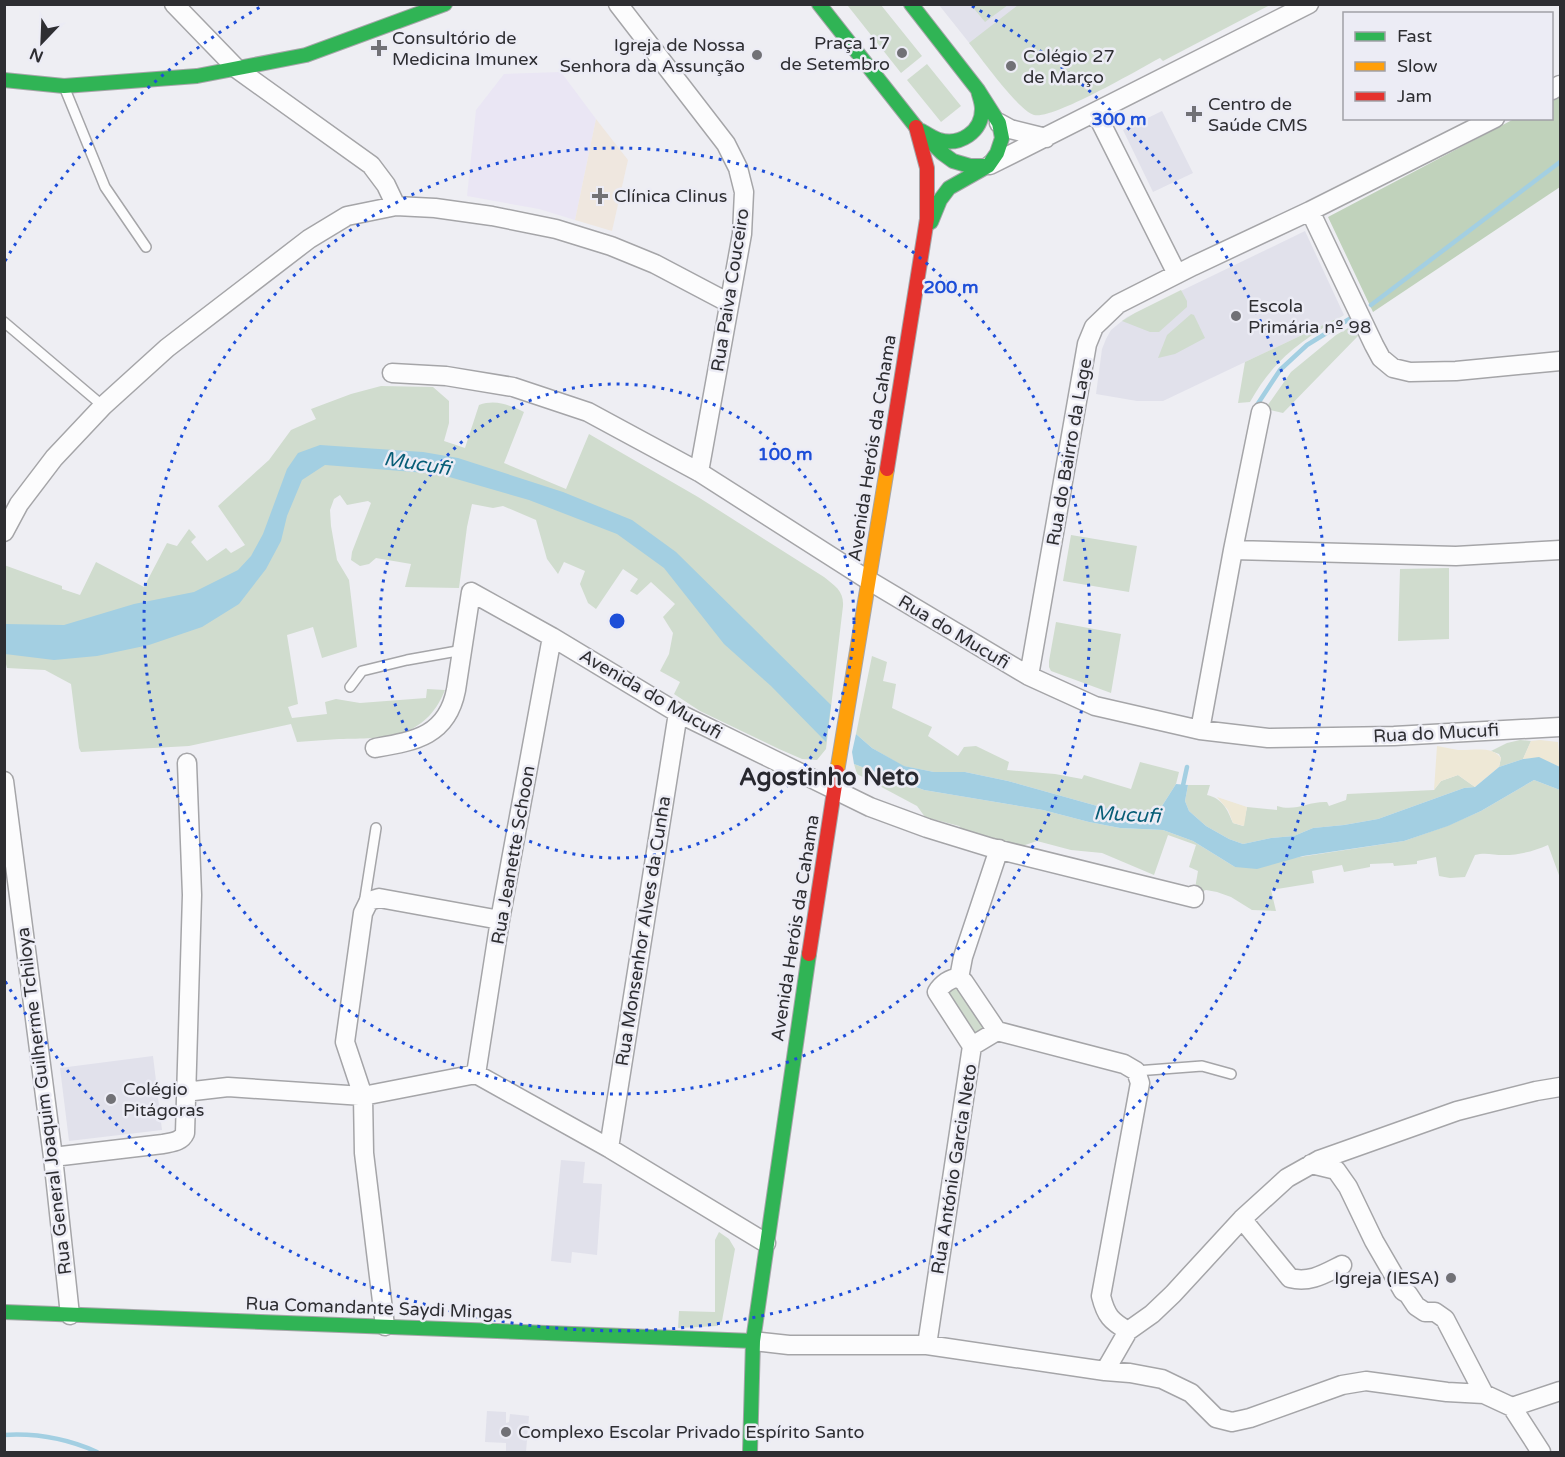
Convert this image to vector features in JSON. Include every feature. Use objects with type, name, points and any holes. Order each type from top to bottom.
[{"type":"street","points":[[174,4],[237,69],[371,165],[386,184],[396,206]]},
{"type":"street","points":[[4,80],[64,86],[197,75],[237,69],[306,55],[445,4]]},
{"type":"street","name":"Rua Paiva Couceiro","points":[[618,4],[726,144],[738,168],[744,192],[742,234],[699,472]]},
{"type":"street","points":[[819,4],[916,127],[953,161],[970,166],[988,166],[1309,4]]},
{"type":"street","points":[[911,4],[978,90],[999,123],[1002,138],[997,153],[988,166]]},
{"type":"street","points":[[916,127],[936,139],[963,140],[981,122],[982,108],[978,90]]},
{"type":"street","points":[[1096,113],[1177,274]]},
{"type":"street","name":"Rua do Bairro da Lage","points":[[1029,676],[1091,333],[1100,320],[1118,304],[1491,120]]},
{"type":"street","points":[[999,123],[1010,129],[1046,138]]},
{"type":"street","name":"Avenida Heróis da Cahama","points":[[750,1452],[753,1341],[766,1243],[834,789],[926,234],[929,172],[916,127]]},
{"type":"street","name":"Avenida Heróis da Cahama","points":[[926,234],[940,200],[949,188],[988,166]]},
{"type":"street","points":[[4,532],[19,504],[54,458],[103,406],[167,348],[309,239],[347,216],[396,206],[435,208],[492,216],[556,229],[611,246],[656,264],[729,303]]},
{"type":"street","points":[[1310,211],[1374,345],[1381,358],[1393,368],[1410,372],[1434,372],[1560,361]]},
{"type":"street","name":"Rua do Mucufi","points":[[392,373],[418,373],[479,381],[549,398],[588,412],[699,472],[868,580],[1029,676],[1095,706],[1200,730],[1268,738],[1394,736],[1560,727]]},
{"type":"street","points":[[1200,730],[1260,412]]},
{"type":"street","points":[[1233,550],[1456,556],[1560,550]]},
{"type":"street","name":"Avenida do Mucufi","points":[[463,650],[471,592],[552,637],[678,713],[870,807],[927,828],[999,849],[1194,898],[1194,895]]},
{"type":"street","name":"Rua Jeanette Schoon","points":[[476,1074],[500,920],[552,637]]},
{"type":"street","points":[[375,748],[425,736],[437,728],[448,716],[454,703],[463,650]]},
{"type":"street","name":"Rua Monsenhor Alves da Cunha","points":[[609,1148],[678,713]]},
{"type":"street","points":[[53,1157],[178,1141],[185,1133],[192,895],[187,763]]},
{"type":"street","name":"Rua General Joaquim Guilherme Tchiloya","points":[[4,781],[53,1157],[70,1315]]},
{"type":"street","points":[[999,849],[963,957],[959,978],[997,1031],[1124,1064],[1136,1071],[1140,1083],[1101,1296],[1104,1309],[1112,1321],[1128,1331]]},
{"type":"street","points":[[385,1326],[364,1153],[363,1096],[345,1042],[363,913],[369,901],[379,898],[500,920]]},
{"type":"street","points":[[959,978],[954,978],[939,988],[937,992],[972,1046]]},
{"type":"street","name":"Rua António Garcia Neto","points":[[927,1345],[972,1046],[997,1031]]},
{"type":"street","points":[[185,1092],[228,1088],[363,1096],[476,1074],[609,1148],[766,1243]]},
{"type":"street","points":[[1105,1371],[1128,1331],[1152,1314],[1173,1294],[1242,1218],[1287,1178],[1311,1164],[1457,1111],[1536,1091],[1560,1088]]},
{"type":"street","points":[[1311,1164],[1336,1170],[1348,1186],[1395,1280],[1416,1306],[1425,1312],[1435,1312],[1444,1319],[1484,1394]]},
{"type":"street","points":[[1242,1218],[1290,1278],[1311,1280],[1342,1265]]},
{"type":"street","name":"Rua Comandante Saydi Mingas","points":[[4,1312],[753,1341]]},
{"type":"street","points":[[753,1341],[789,1345],[927,1345],[1130,1373],[1162,1379],[1191,1393],[1216,1418],[1232,1422],[1250,1418],[1342,1385],[1366,1381],[1448,1392],[1484,1394],[1512,1407],[1541,1452]]},
{"type":"street","points":[[1512,1407],[1560,1390]]},
{"type":"lane","points":[[64,86],[105,187],[146,247]]},
{"type":"lane","points":[[4,322],[103,406]]},
{"type":"lane","points":[[350,687],[362,671],[463,650]]},
{"type":"lane","points":[[363,913],[376,828]]},
{"type":"lane","points":[[1136,1071],[1202,1066],[1231,1074]]},
{"type":"shaded area","name":"Colégio 27 de Março","points":[[939,5],[1110,5],[1006,89]]},
{"type":"shaded area","points":[[561,72],[596,119],[575,220],[539,209],[467,196],[476,110],[504,74]]},
{"type":"shaded area","points":[[1162,111],[1193,173],[1153,192],[1123,130]]},
{"type":"shaded area","name":"Clínica Clinus","points":[[596,119],[628,160],[612,231],[575,220]]},
{"type":"shaded area","name":"Escola Primária nº 98","points":[[1305,231],[1344,315],[1163,401],[1137,401],[1096,394],[1102,349],[1106,339],[1111,330],[1127,317]]},
{"type":"shaded area","name":"Colégio Pitágoras","points":[[153,1056],[162,1130],[69,1141],[60,1068]]},
{"type":"shaded area","points":[[561,1160],[585,1162],[583,1183],[602,1184],[597,1255],[572,1252],[571,1263],[551,1261]]},
{"type":"shaded area","name":"Complexo Escolar Privado Espírito Santo","points":[[487,1411],[506,1412],[506,1423],[509,1422],[510,1414],[529,1416],[526,1452],[506,1452],[506,1443],[485,1442]]},
{"type":"green space","points":[[881,5],[922,56],[901,73],[848,6]]},
{"type":"green space","points":[[971,5],[1008,5],[985,22]]},
{"type":"green space","points":[[1018,5],[1270,5],[1163,61],[1160,58],[1077,102],[1059,110],[1034,115],[1019,104],[969,43]]},
{"type":"green space","points":[[927,64],[961,106],[941,122],[907,80]]},
{"type":"green space","points":[[1560,94],[1560,187],[1373,312],[1328,217],[1512,120],[1553,120],[1553,98]]},
{"type":"green space","points":[[1181,290],[1187,301],[1187,307],[1159,332],[1150,332],[1122,321],[1135,313]]},
{"type":"green space","points":[[1191,314],[1194,315],[1205,338],[1175,354],[1158,358],[1167,335]]},
{"type":"green space","points":[[1344,315],[1302,342],[1279,362],[1250,402],[1238,403],[1245,362]]},
{"type":"green space","points":[[1355,324],[1358,336],[1283,413],[1265,409],[1291,372],[1336,335]]},
{"type":"green space","points":[[381,386],[433,387],[449,401],[449,423],[444,441],[465,448],[479,405],[497,403],[524,412],[504,463],[566,489],[589,434],[698,497],[832,583],[840,593],[843,606],[826,749],[817,760],[802,759],[779,749],[700,711],[674,694],[680,682],[660,671],[669,654],[673,633],[663,617],[675,604],[651,582],[637,595],[630,591],[638,579],[623,569],[596,609],[588,603],[580,584],[585,571],[564,562],[558,574],[547,559],[536,520],[503,506],[493,508],[472,504],[459,588],[405,587],[411,564],[376,558],[369,564],[360,566],[351,560],[371,503],[368,501],[347,505],[340,495],[334,499],[330,510],[331,526],[337,560],[349,580],[357,647],[322,658],[313,627],[287,635],[298,704],[288,707],[292,718],[327,714],[325,702],[336,699],[360,703],[426,698],[427,689],[445,690],[437,706],[426,719],[402,733],[372,738],[297,742],[291,724],[189,746],[81,752],[71,684],[45,670],[7,668],[4,656],[4,565],[80,595],[96,562],[144,587],[167,543],[177,546],[189,529],[196,537],[191,542],[207,561],[226,548],[231,553],[245,545],[218,506],[269,460],[291,430],[316,419],[311,409]]},
{"type":"green space","points":[[1071,535],[1137,546],[1129,592],[1063,581]]},
{"type":"green space","points":[[1449,568],[1449,639],[1398,641],[1400,569]]},
{"type":"green space","points":[[1056,622],[1121,634],[1111,693],[1051,671],[1049,661]]},
{"type":"green space","points":[[872,656],[887,662],[883,681],[896,684],[892,708],[932,727],[928,736],[958,756],[964,747],[976,746],[1009,762],[1007,770],[1082,779],[1084,775],[1131,789],[1140,762],[1179,772],[1176,784],[1162,806],[1149,812],[1108,809],[1008,781],[965,772],[934,772],[903,766],[872,748],[856,734]]},
{"type":"green space","points":[[1520,740],[1531,741],[1523,759],[1499,767],[1501,758],[1499,754],[1491,751],[1507,743]]},
{"type":"green space","points":[[854,764],[924,790],[1043,810],[1120,828],[1163,830],[1193,841],[1235,867],[1404,841],[1481,811],[1534,780],[1560,790],[1560,878],[1548,845],[1516,854],[1475,855],[1465,877],[1439,876],[1436,857],[1417,861],[1417,864],[1394,866],[1393,863],[1370,864],[1370,867],[1344,872],[1342,865],[1312,871],[1314,883],[1271,890],[1276,911],[1252,910],[1231,897],[1217,892],[1206,890],[1194,894],[1198,871],[1189,867],[1196,845],[1168,835],[1154,875],[1102,853],[1071,850],[1037,841],[1016,848],[968,835],[959,826],[925,817],[917,806],[857,774]]},
{"type":"green space","points":[[1458,775],[1475,787],[1464,788],[1378,819],[1313,828],[1294,836],[1243,844],[1206,826],[1189,811],[1185,801],[1188,785],[1210,785],[1207,795],[1221,802],[1233,823],[1243,826],[1247,807],[1277,810],[1277,806],[1290,808],[1327,802],[1329,806],[1346,800],[1347,794],[1434,790],[1441,781]]},
{"type":"green space","points":[[955,987],[961,989],[982,1021],[983,1027],[980,1031],[975,1032],[970,1028],[949,998],[948,992]]},
{"type":"green space","points":[[719,1232],[729,1239],[735,1249],[722,1321],[717,1326],[678,1328],[679,1311],[715,1312],[715,1240]]},
{"type":"sand","points":[[1531,741],[1558,742],[1560,767],[1539,758],[1523,759]]},
{"type":"sand","points":[[1437,746],[1458,750],[1492,751],[1501,758],[1499,767],[1475,787],[1458,775],[1441,781],[1434,790]]},
{"type":"sand","points":[[1217,797],[1247,807],[1244,826],[1233,823],[1228,810]]},
{"type":"water","name":"Mucufi","points":[[320,445],[423,452],[458,458],[563,492],[632,520],[676,552],[831,705],[826,742],[771,686],[724,644],[664,568],[617,534],[529,500],[439,474],[325,465],[302,480],[287,516],[281,541],[266,569],[239,604],[202,627],[149,645],[97,656],[54,660],[5,654],[5,624],[64,625],[134,604],[194,592],[238,570],[251,556],[263,534],[287,469],[298,453]]},
{"type":"water","name":"Mucufi","points":[[856,734],[872,748],[904,766],[934,772],[965,772],[1008,781],[1108,809],[1149,812],[1162,806],[1176,784],[1188,785],[1185,801],[1189,811],[1206,826],[1243,844],[1294,836],[1313,828],[1378,819],[1464,788],[1475,787],[1499,767],[1523,759],[1539,757],[1560,767],[1560,790],[1534,780],[1481,811],[1448,826],[1404,841],[1303,856],[1257,869],[1235,867],[1193,841],[1163,830],[1120,828],[1043,810],[924,790],[854,764],[852,752]]},
{"type":"waterway","points":[[1371,305],[1560,162]]},
{"type":"waterway","points":[[1257,405],[1280,370],[1307,345],[1351,318]]},
{"type":"waterway","points":[[1182,790],[1187,767]]},
{"type":"waterway","points":[[4,1435],[52,1438],[97,1452]]},
{"type":"traffic: fast","points":[[4,80],[64,86],[197,76],[306,55],[445,4]]},
{"type":"traffic: fast","points":[[819,4],[916,127],[942,153],[953,161],[970,166],[988,166]]},
{"type":"traffic: fast","points":[[911,4],[978,90],[999,123],[1002,138],[997,153],[988,166],[949,188],[940,200],[931,222]]},
{"type":"traffic: fast","points":[[922,131],[937,139],[947,141],[955,141],[968,135],[974,130],[981,117],[982,106],[978,90]]},
{"type":"traffic: fast","points":[[750,1452],[753,1341],[809,954]]},
{"type":"traffic: fast","points":[[4,1312],[753,1341]]},
{"type":"traffic: slow","points":[[837,772],[887,469]]},
{"type":"traffic: jam","points":[[887,469],[927,219],[927,168],[916,127]]},
{"type":"traffic: jam","points":[[809,954],[837,772]]},
{"type":"place","name":"Consultório de Medicina Imunex","points":[[379,48]]},
{"type":"place","name":"Praça 17 de Setembro","points":[[902,53]]},
{"type":"place","name":"Igreja de Nossa Senhora da Assunção","points":[[757,55]]},
{"type":"place","name":"Colégio 27 de Março","points":[[1011,66]]},
{"type":"place","name":"Centro de Saúde CMS","points":[[1194,114]]},
{"type":"place","name":"Clínica Clinus","points":[[600,196]]},
{"type":"place","name":"Escola Primária nº 98","points":[[1236,316]]},
{"type":"place","name":"Colégio Pitágoras","points":[[111,1099]]},
{"type":"place","name":"Igreja (IESA)","points":[[1451,1278]]},
{"type":"place","name":"Complexo Escolar Privado Espírito Santo","points":[[506,1432]]},
{"type":"district","name":"Agostinho Neto","points":[[829,777]]}]
